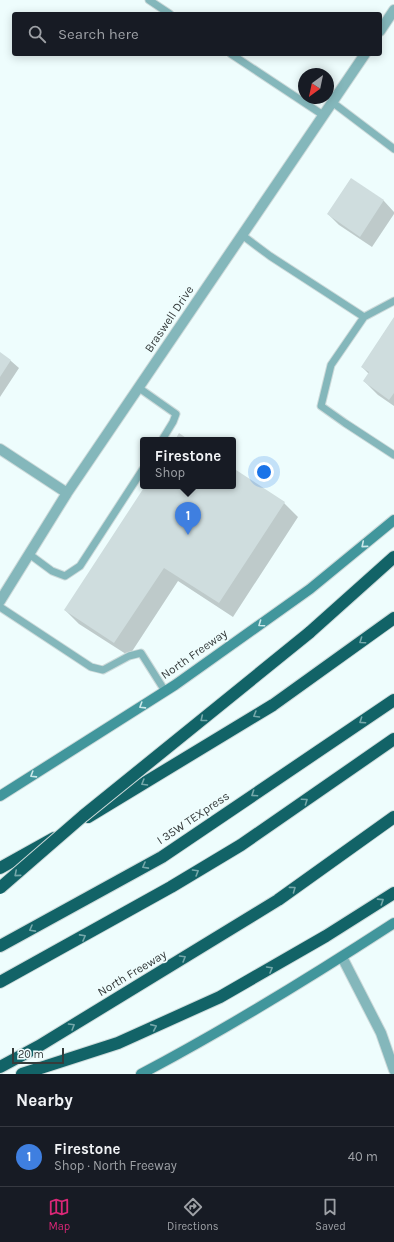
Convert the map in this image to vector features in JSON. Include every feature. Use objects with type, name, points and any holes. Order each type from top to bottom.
[{"type":"highway","points":[[0,888],[83,816],[309,633],[394,557]]},
{"type":"highway","points":[[0,868],[56,836],[273,705],[394,618]]},
{"type":"highway","name":"I 35W TEXpress","points":[[0,946],[162,857],[394,700]]},
{"type":"highway","points":[[0,982],[171,887],[234,849],[394,739]]},
{"type":"highway","name":"North Freeway","points":[[0,1067],[39,1046],[278,900],[394,817]]},
{"type":"highway","points":[[22,1074],[118,1043],[220,997],[326,936],[394,893]]},
{"type":"main road","name":"North Freeway","points":[[0,796],[165,691],[310,589],[394,520]]},
{"type":"main road","points":[[141,1074],[271,1002],[394,924]]},
{"type":"street","points":[[382,28],[394,10]]},
{"type":"street","name":"Braswell Drive","points":[[334,99],[363,56]]},
{"type":"street","name":"Braswell Drive","points":[[0,601],[67,493],[331,104]]},
{"type":"street","points":[[0,449],[67,493]]},
{"type":"street","points":[[342,957],[381,1033],[394,1070]]},
{"type":"lane","points":[[149,0],[167,12]]},
{"type":"lane","points":[[234,56],[323,115]]},
{"type":"lane","points":[[334,104],[394,149]]},
{"type":"lane","points":[[242,235],[270,256],[364,317]]},
{"type":"lane","points":[[394,301],[364,317],[331,365],[321,406],[394,455]]},
{"type":"lane","points":[[139,388],[176,414],[164,437]]},
{"type":"lane","points":[[29,554],[52,571],[65,576],[80,566],[140,474]]},
{"type":"lane","points":[[0,607],[91,667],[103,670],[130,656],[140,653],[165,691]]},
{"type":"lane","points":[[389,1074],[394,1070]]},
{"type":"building","points":[[351,178],[384,200],[360,237],[327,214]]},
{"type":"building","points":[[394,317],[394,393],[389,400],[363,381],[369,372],[361,367]]},
{"type":"building","points":[[0,352],[11,360],[0,377]]},
{"type":"building","points":[[179,433],[185,437],[177,437]]},
{"type":"building","points":[[236,470],[285,502],[219,603],[164,568],[114,643],[64,610],[143,489],[236,489]]},
{"type":"place","name":"Firestone","points":[[188,535]]}]
